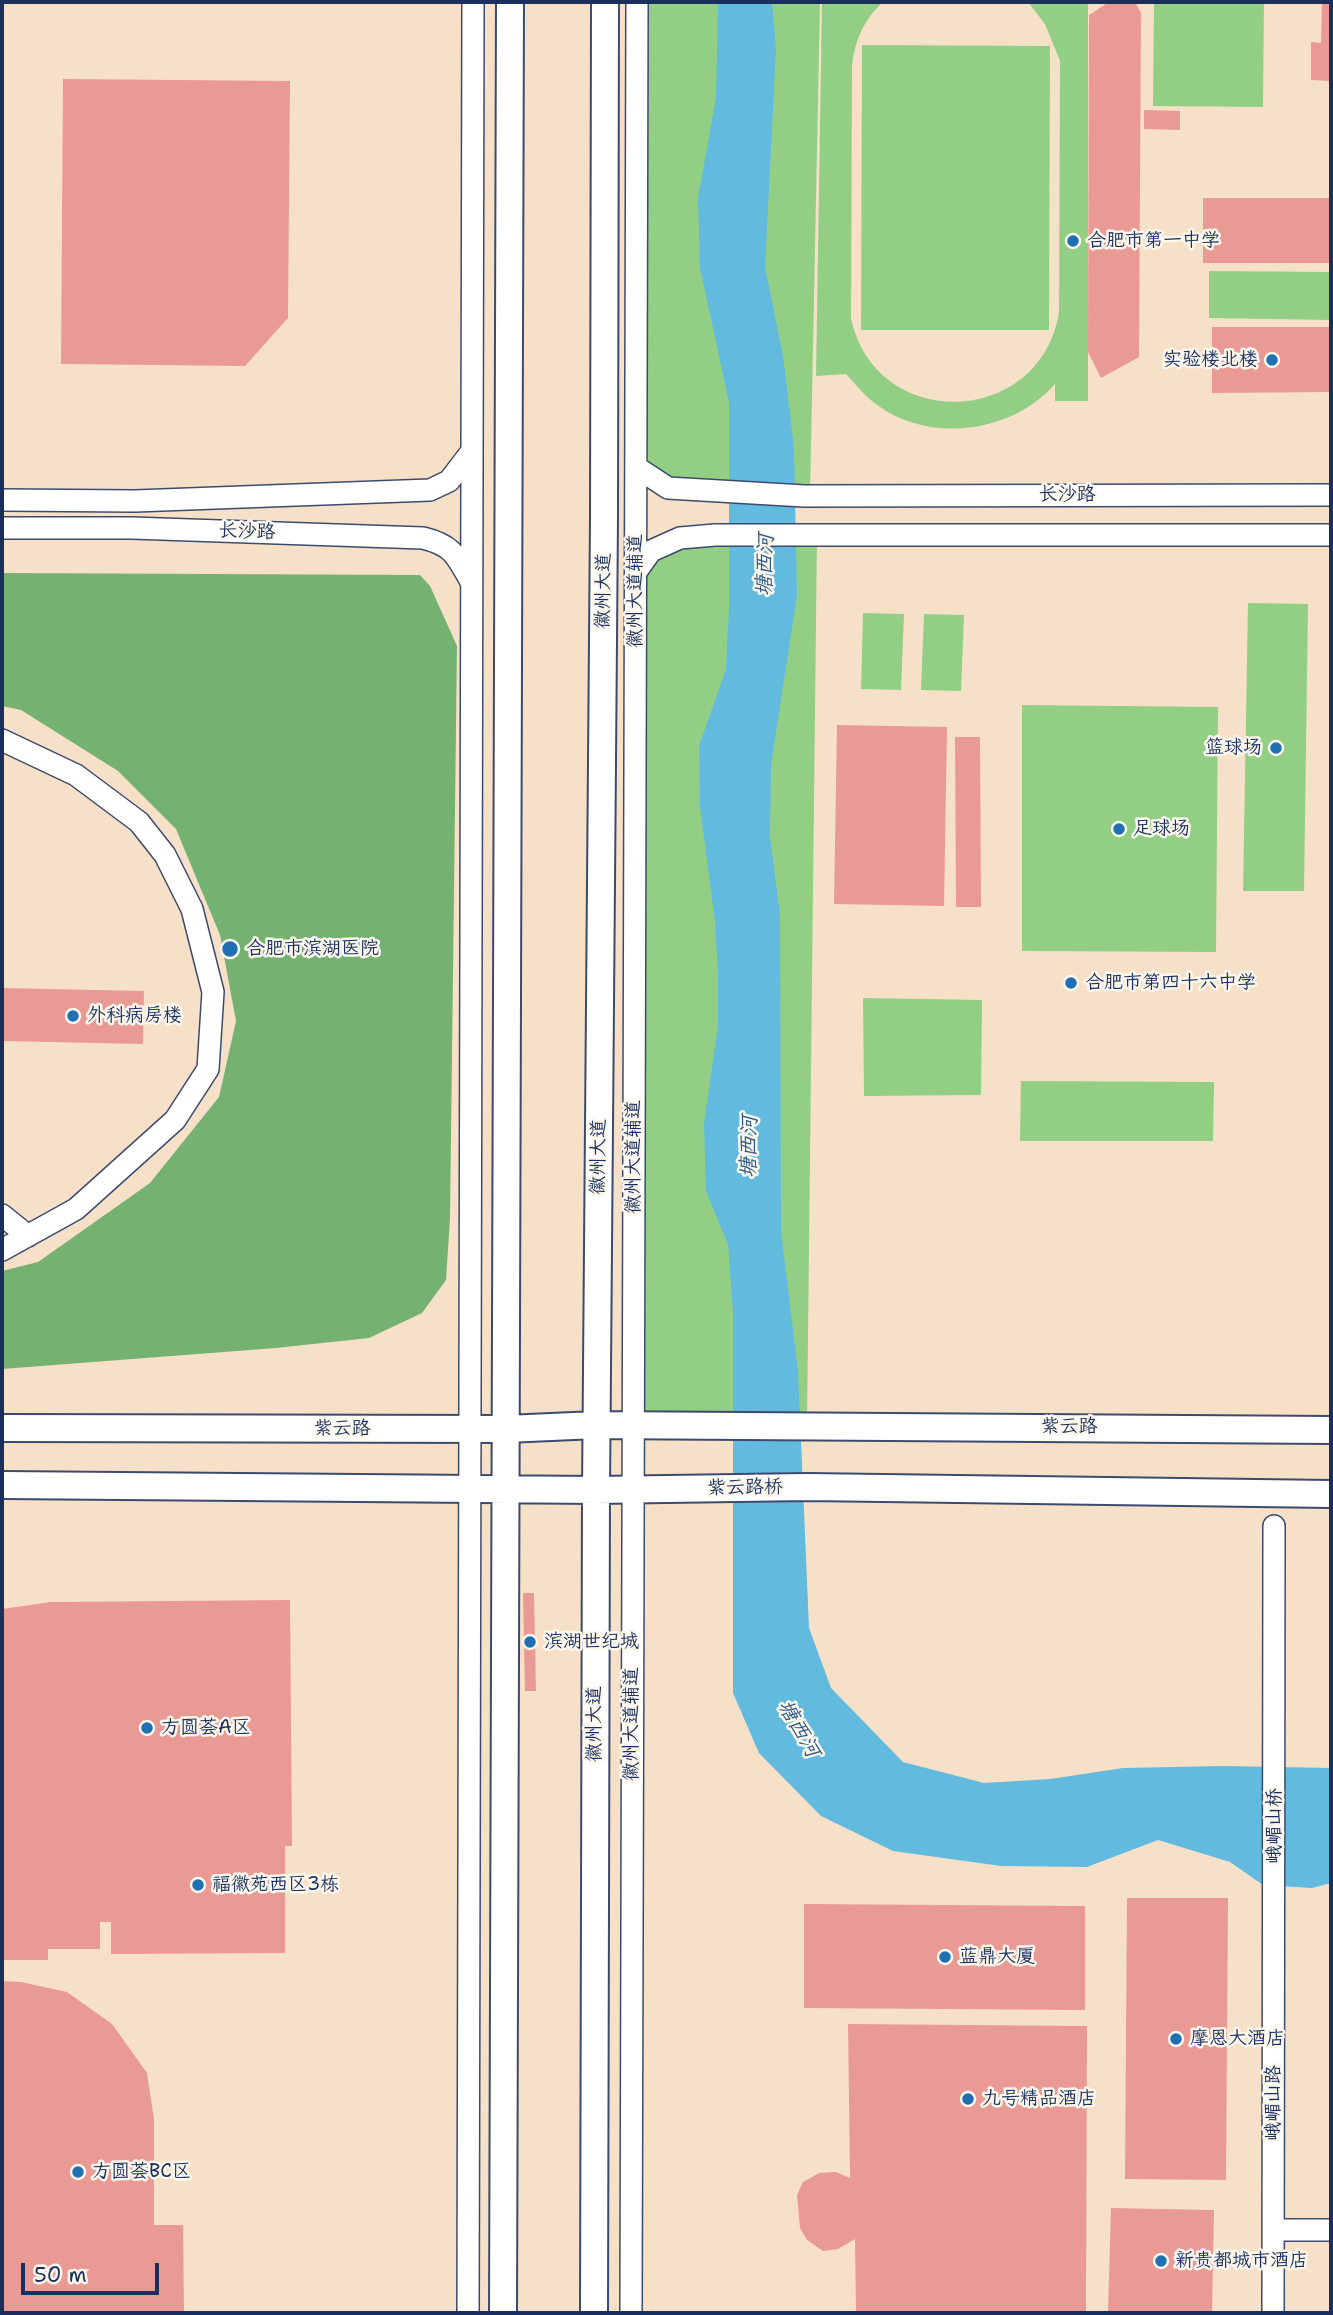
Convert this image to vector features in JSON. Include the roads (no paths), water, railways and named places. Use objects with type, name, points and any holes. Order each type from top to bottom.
[{"type":"main road","points":[[503,2313],[510,2]]},
{"type":"main road","name":"徽州大道","points":[[594,2313],[596,1425],[604,518],[605,2]]},
{"type":"main road","name":"紫云路","points":[[2,1428],[506,1429],[596,1425],[807,1425],[1331,1430]]},
{"type":"main road","points":[[2,1485],[633,1489]]},
{"type":"main road","name":"紫云路桥","points":[[633,1489],[808,1487],[1331,1494]]},
{"type":"street","points":[[468,2313],[473,2]]},
{"type":"street","name":"徽州大道辅道","points":[[631,2313],[638,2]]},
{"type":"street","name":"长沙路","points":[[2,500],[135,501],[430,491],[449,481],[472,451]]},
{"type":"street","name":"长沙路","points":[[636,467],[668,488],[804,496],[1331,495]]},
{"type":"street","name":"长沙路","points":[[2,528],[132,528],[423,538],[442,543],[457,558],[471,583]]},
{"type":"street","name":"长沙路","points":[[636,572],[651,551],[680,538],[715,535],[1331,535]]},
{"type":"street","points":[[2,740],[76,775],[139,822],[165,856],[192,909],[213,992],[208,1069],[174,1120],[76,1209],[2,1250]]},
{"type":"street","points":[[2,1214],[28,1236]]},
{"type":"street","name":"峨嵋山桥","points":[[1275,1526],[1275,1893]]},
{"type":"street","name":"峨嵋山路","points":[[1273,2313],[1275,1893]]},
{"type":"street","points":[[1274,2230],[1331,2230]]},
{"type":"water","name":"塘西河","points":[[718,2],[772,2],[776,48],[765,267],[783,356],[794,448],[797,596],[771,764],[770,837],[780,915],[781,1231],[798,1371],[809,1628],[831,1688],[903,1762],[984,1783],[1050,1779],[1123,1768],[1331,1768],[1331,1883],[1312,1888],[1263,1885],[1230,1862],[1158,1840],[1087,1867],[1001,1866],[893,1851],[821,1816],[759,1753],[733,1693],[733,1311],[728,1244],[706,1191],[704,1123],[718,1026],[718,976],[715,921],[700,807],[699,746],[726,669],[729,607],[729,402],[700,268],[698,198],[716,98]]},
{"type":"place","name":"合肥市第一中学","points":[[1073,241]]},
{"type":"place","name":"实验楼北楼","points":[[1272,360]]},
{"type":"place","name":"篮球场","points":[[1276,748]]},
{"type":"place","name":"足球场","points":[[1119,829]]},
{"type":"place","name":"合肥市滨湖医院","points":[[230,949]]},
{"type":"place","name":"合肥市第四十六中学","points":[[1071,983]]},
{"type":"place","name":"外科病房楼","points":[[73,1016]]},
{"type":"place","name":"滨湖世纪城","points":[[530,1642]]},
{"type":"place","name":"方圆荟A区","points":[[147,1728]]},
{"type":"place","name":"福徽苑西区3栋","points":[[198,1885]]},
{"type":"place","name":"蓝鼎大厦","points":[[945,1957]]},
{"type":"place","name":"摩恩大酒店","points":[[1176,2039]]},
{"type":"place","name":"九号精品酒店","points":[[968,2099]]},
{"type":"place","name":"方圆荟BC区","points":[[78,2172]]},
{"type":"place","name":"新贵都城市酒店","points":[[1161,2261]]}]
